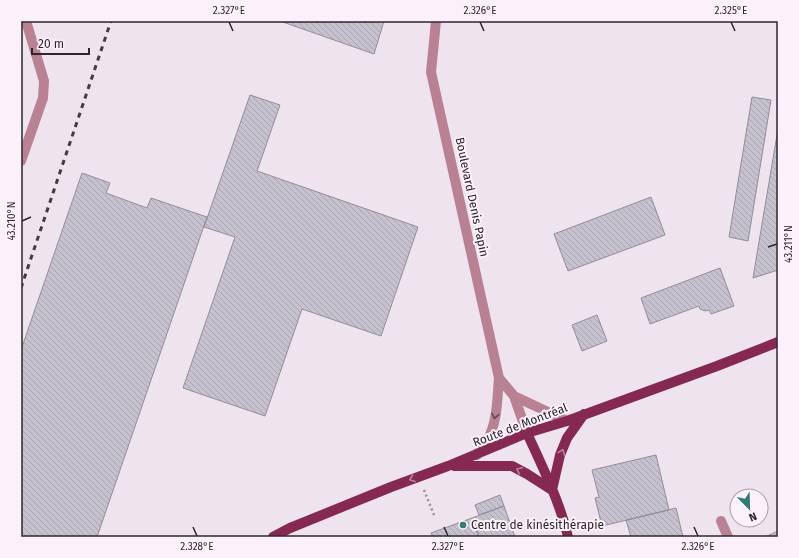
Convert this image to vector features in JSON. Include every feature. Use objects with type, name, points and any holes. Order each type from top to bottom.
[{"type":"main road","name":"Route de Montréal","points":[[273,537],[290,528],[384,490],[477,455],[527,433],[567,421],[778,342]]},
{"type":"main road","points":[[552,490],[560,455],[567,438],[584,414]]},
{"type":"main road","points":[[527,433],[552,490],[568,537]]},
{"type":"main road","points":[[448,466],[512,466],[552,490]]},
{"type":"street","points":[[21,161],[42,98],[44,81],[26,21]]},
{"type":"street","name":"Boulevard Denis Papin","points":[[436,21],[431,72],[499,378],[496,413],[492,429],[477,455]]},
{"type":"street","name":"Boulevard Denis Papin","points":[[499,378],[514,396],[527,433]]},
{"type":"street","name":"Boulevard Denis Papin","points":[[514,396],[567,421]]},
{"type":"street","points":[[721,521],[728,537]]},
{"type":"path","points":[[427,497],[434,515]]},
{"type":"building","points":[[280,21],[384,21],[374,54]]},
{"type":"building","points":[[250,95],[280,105],[257,171],[418,227],[381,336],[302,309],[265,416],[183,388],[235,237],[204,227]]},
{"type":"building","points":[[752,97],[771,100],[748,241],[729,237]]},
{"type":"building","points":[[778,129],[778,270],[753,278],[762,224]]},
{"type":"building","points":[[82,173],[110,183],[106,193],[147,208],[151,198],[207,217],[97,537],[21,537],[21,350]]},
{"type":"building","points":[[651,197],[665,235],[568,271],[554,234]]},
{"type":"building","points":[[720,268],[734,306],[711,314],[709,310],[705,311],[700,309],[699,306],[650,324],[641,298]]},
{"type":"building","points":[[597,315],[607,341],[582,351],[572,325]]},
{"type":"building","points":[[656,455],[669,510],[602,526],[595,498],[599,497],[592,470]]},
{"type":"building","points":[[500,495],[504,506],[479,515],[475,505]]},
{"type":"building","points":[[504,506],[515,537],[479,537],[472,518]]},
{"type":"building","points":[[676,508],[683,537],[631,537],[626,520]]},
{"type":"building","name":"Centre de kinésithérapie","points":[[472,518],[479,537],[433,537],[431,533]]},
{"type":"building","points":[[778,531],[778,537],[765,537]]},
{"type":"railway","points":[[21,288],[111,21]]},
{"type":"place","name":"Centre de kinésithérapie","points":[[463,525]]}]
